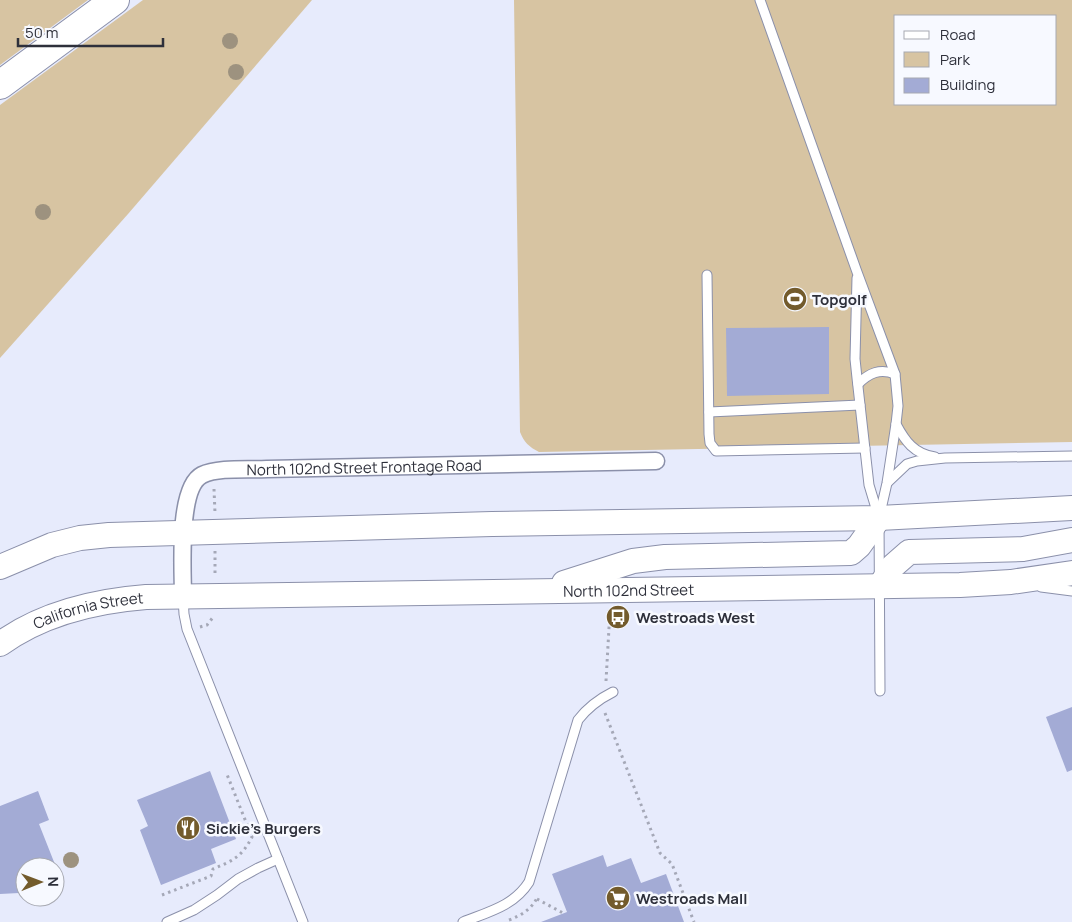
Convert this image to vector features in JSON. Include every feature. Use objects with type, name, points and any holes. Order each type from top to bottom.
[{"type":"highway","points":[[0,85],[115,0]]},
{"type":"main road","points":[[0,567],[52,545],[80,538],[116,535],[492,524],[879,518],[1072,508]]},
{"type":"main road","points":[[531,592],[592,576],[633,562],[665,556],[851,553],[859,546],[879,518]]},
{"type":"main road","points":[[880,586],[893,566],[909,552],[1023,549],[1072,540]]},
{"type":"main road","name":"North 102nd Street","points":[[183,597],[960,585],[1011,582],[1072,574]]},
{"type":"main road","name":"California Street","points":[[0,644],[38,621],[82,607],[126,599],[183,597]]},
{"type":"street","name":"North 102nd Street Frontage Road","points":[[183,597],[185,506],[194,480],[203,474],[221,471],[656,461]]},
{"type":"lane","points":[[760,0],[895,374],[898,398],[896,424],[887,483],[879,518],[880,691]]},
{"type":"lane","points":[[857,272],[855,359],[869,485],[879,518]]},
{"type":"lane","points":[[707,275],[710,443],[716,452],[865,448]]},
{"type":"lane","points":[[858,384],[872,372],[887,371],[895,374]]},
{"type":"lane","points":[[709,412],[860,405]]},
{"type":"lane","points":[[896,424],[904,438],[918,452],[928,456],[945,458]]},
{"type":"lane","points":[[887,483],[907,464],[917,461],[945,458],[1072,456]]},
{"type":"lane","points":[[1011,582],[1072,591]]},
{"type":"lane","points":[[183,597],[187,629],[302,922]]},
{"type":"lane","points":[[463,922],[513,901],[526,887],[578,720],[586,710],[609,694]]},
{"type":"lane","points":[[166,922],[194,910],[218,895],[238,879],[278,859]]},
{"type":"path","points":[[214,485],[215,512]]},
{"type":"path","points":[[215,556],[215,578]]},
{"type":"path","points":[[610,610],[609,694],[605,715],[660,853],[672,864],[694,922]]},
{"type":"path","points":[[162,895],[211,876],[213,869],[235,860],[246,848],[252,837],[225,767]]},
{"type":"path","points":[[504,922],[523,915],[537,899],[563,913]]},
{"type":"green space","points":[[0,0],[88,0],[0,65]]},
{"type":"green space","points":[[143,0],[312,0],[128,214],[0,358],[0,105]]},
{"type":"green space","name":"Topgolf","points":[[514,0],[1072,0],[1072,442],[539,452],[523,439],[520,432]]},
{"type":"building","points":[[829,327],[829,394],[727,396],[726,328]]},
{"type":"building","points":[[1072,707],[1072,770],[1067,772],[1046,717]]},
{"type":"building","name":"Sickie's Burgers","points":[[210,771],[236,839],[211,849],[216,863],[161,885],[140,830],[148,826],[137,800]]},
{"type":"building","points":[[38,791],[49,820],[39,824],[52,857],[15,857],[15,893],[0,894],[0,806]]},
{"type":"building","name":"Westroads Mall","points":[[603,855],[607,867],[631,858],[641,883],[666,874],[684,922],[541,922],[567,912],[552,874]]},
{"type":"place","name":"Topgolf","points":[[795,299]]},
{"type":"place","name":"Westroads West","points":[[618,617]]},
{"type":"place","name":"Sickie's Burgers","points":[[188,828]]},
{"type":"place","name":"Westroads Mall","points":[[618,898]]}]
